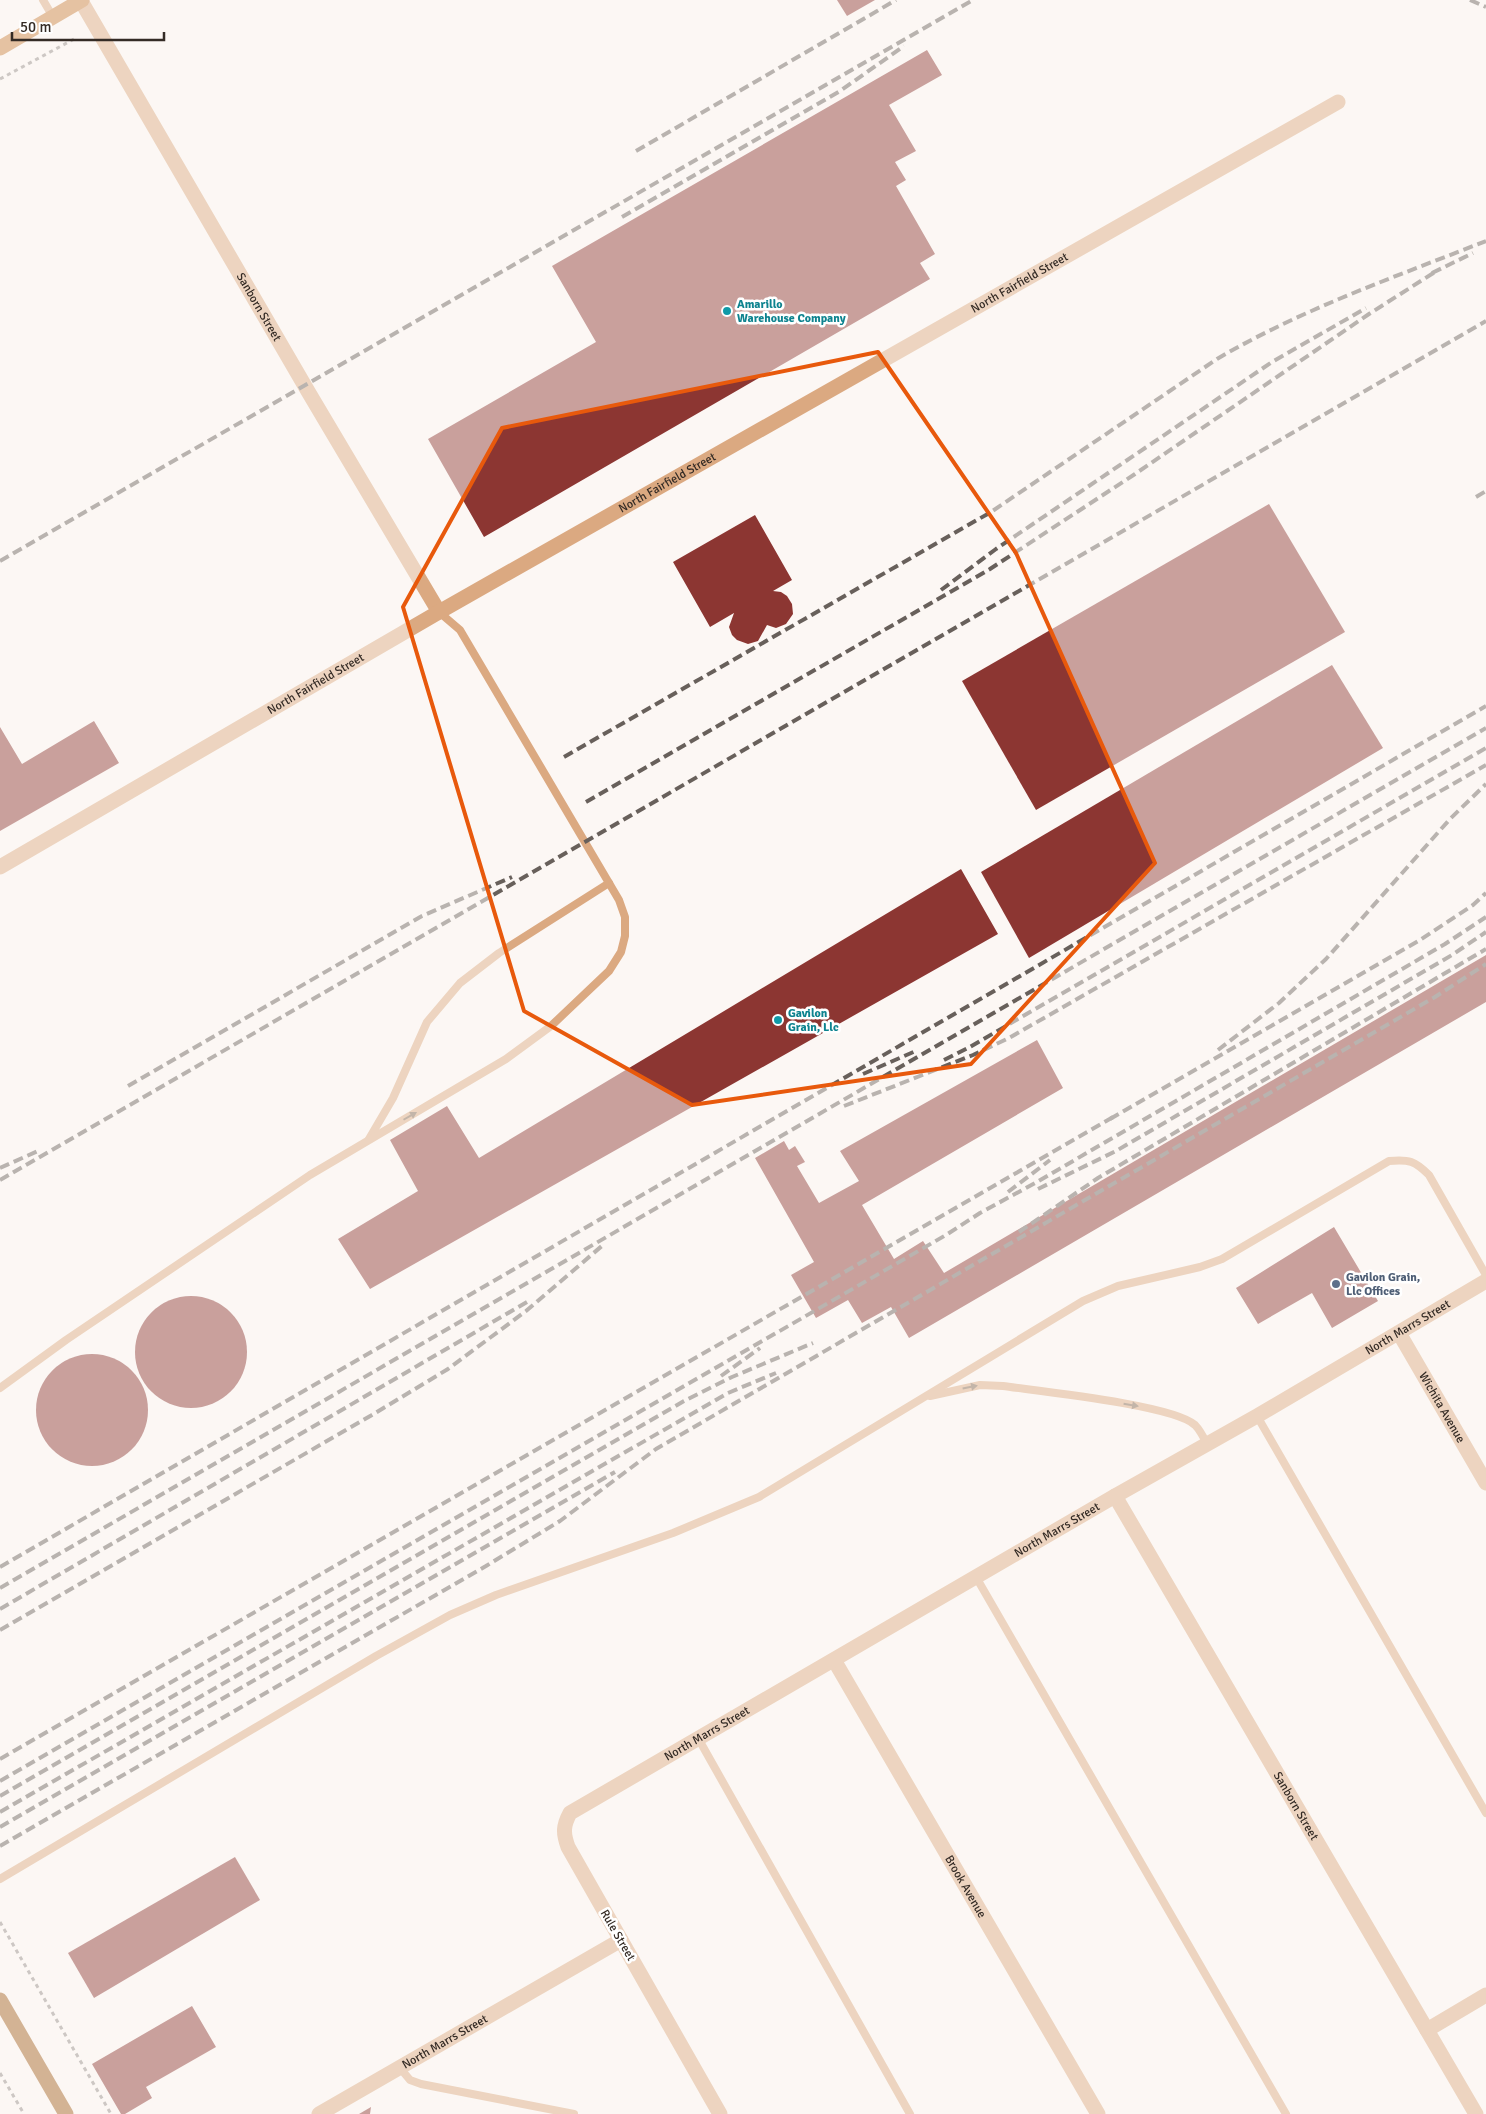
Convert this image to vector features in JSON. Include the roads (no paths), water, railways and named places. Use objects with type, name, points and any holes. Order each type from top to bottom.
[{"type":"highway","points":[[0,2000],[66,2114]]},
{"type":"main road","points":[[0,48],[82,0]]},
{"type":"street","name":"Sanborn Street","points":[[82,0],[304,386],[439,612]]},
{"type":"street","name":"North Fairfield Street","points":[[0,867],[439,612],[1338,102]]},
{"type":"street","name":"North Marrs Street","points":[[629,1778],[1115,1496],[1257,1416],[1486,1281]]},
{"type":"street","name":"Wichita Avenue","points":[[1399,1333],[1486,1483]]},
{"type":"street","name":"Sanborn Street","points":[[1115,1496],[1476,2114]]},
{"type":"street","name":"Brook Avenue","points":[[834,1660],[1098,2114]]},
{"type":"street","name":"Rule Street","points":[[629,1778],[570,1813],[564,1823],[563,1834],[568,1847],[720,2114]]},
{"type":"street","name":"North Marrs Street","points":[[319,2114],[622,1940]]},
{"type":"street","points":[[1427,2030],[1486,1995]]},
{"type":"lane","points":[[43,0],[53,17]]},
{"type":"lane","points":[[0,1388],[66,1340],[310,1175],[506,1059],[558,1019],[609,971],[621,952],[625,936],[625,917],[619,900],[460,630],[439,612]]},
{"type":"lane","points":[[368,1140],[393,1098],[427,1022],[460,983],[499,953],[609,883]]},
{"type":"lane","points":[[0,1879],[376,1656],[450,1615],[496,1595],[673,1533],[759,1497],[1083,1301],[1118,1286],[1200,1268],[1222,1259],[1389,1161],[1406,1159],[1419,1165],[1429,1176],[1486,1275]]},
{"type":"lane","points":[[923,1397],[980,1385],[1003,1386],[1156,1409],[1195,1424],[1208,1444]]},
{"type":"lane","points":[[1257,1416],[1486,1813]]},
{"type":"lane","points":[[976,1577],[1286,2114]]},
{"type":"lane","points":[[698,1738],[910,2114]]},
{"type":"lane","points":[[400,2068],[410,2080],[421,2084],[574,2114]]},
{"type":"railway","points":[[636,151],[896,0]]},
{"type":"railway","points":[[0,561],[973,0]]},
{"type":"railway","points":[[1470,0],[1486,7]]},
{"type":"railway","points":[[622,217],[840,91],[904,46]]},
{"type":"railway","points":[[564,757],[991,512],[1217,359],[1249,341],[1315,309],[1486,241]]},
{"type":"railway","points":[[1432,273],[1473,253]]},
{"type":"railway","points":[[586,802],[990,569],[1135,474],[1369,314],[1438,270]]},
{"type":"railway","points":[[941,590],[996,549],[1272,362],[1366,308]]},
{"type":"railway","points":[[0,1180],[1486,321]]},
{"type":"railway","points":[[1476,497],[1486,491]]},
{"type":"railway","points":[[0,1567],[1486,706]]},
{"type":"railway","points":[[0,1588],[1486,728]]},
{"type":"railway","points":[[944,1060],[968,1048],[1486,748]]},
{"type":"railway","points":[[844,1106],[973,1055],[1009,1038],[1486,765]]},
{"type":"railway","points":[[1218,1050],[1279,1003],[1326,959],[1450,819],[1486,784]]},
{"type":"railway","points":[[128,1086],[422,916],[512,877]]},
{"type":"railway","points":[[1110,1119],[1420,940],[1473,905],[1486,893]]},
{"type":"railway","points":[[0,1781],[946,1235],[980,1213],[1037,1182],[1445,944],[1486,917]]},
{"type":"railway","points":[[1038,1189],[1116,1151],[1452,955],[1486,932]]},
{"type":"railway","points":[[1019,1232],[1098,1178],[1486,949]]},
{"type":"railway","points":[[0,1846],[486,1566],[560,1521],[656,1449],[1435,997],[1486,964]]},
{"type":"railway","points":[[863,1074],[918,1050]]},
{"type":"railway","points":[[0,1759],[1115,1116]]},
{"type":"railway","points":[[0,1168],[38,1151]]},
{"type":"railway","points":[[1008,1192],[1050,1160]]},
{"type":"railway","points":[[0,1630],[448,1369],[526,1311],[603,1245]]},
{"type":"railway","points":[[0,1609],[527,1302]]},
{"type":"railway","points":[[0,1796],[684,1401],[732,1377],[813,1343]]},
{"type":"railway","points":[[721,1376],[760,1348]]},
{"type":"railway","points":[[0,1812],[728,1393],[776,1373]]},
{"type":"railway","points":[[0,1827],[615,1472]]},
{"type":"place","name":"Amarillo Warehouse Company","points":[[727,311]]},
{"type":"place","name":"Gavilon Grain, Llc","points":[[778,1020]]},
{"type":"place","name":"Gavilon Grain, Llc Offices","points":[[1336,1284]]}]
